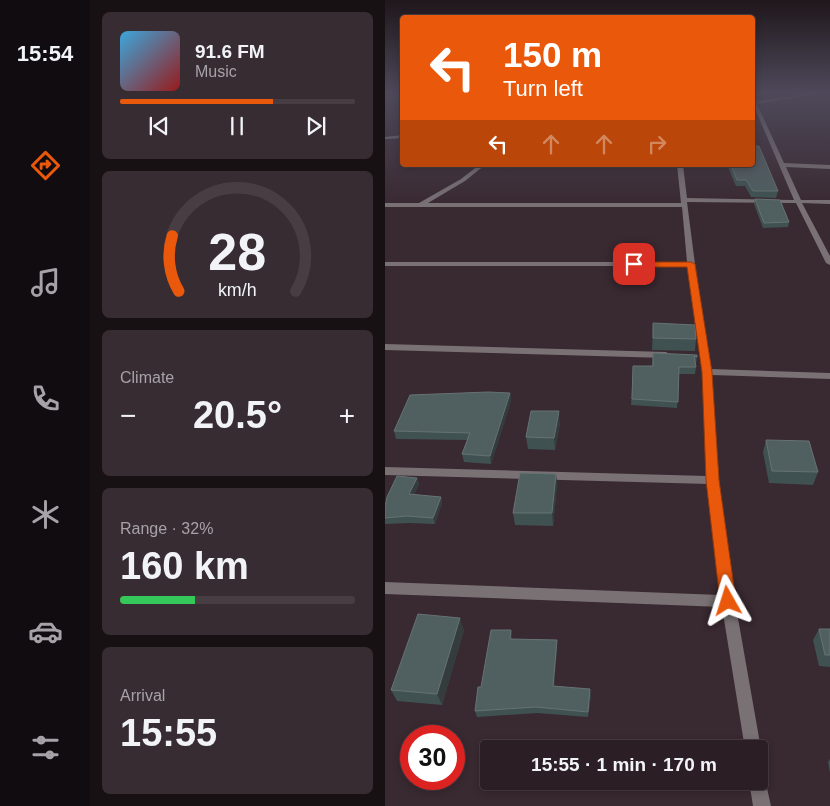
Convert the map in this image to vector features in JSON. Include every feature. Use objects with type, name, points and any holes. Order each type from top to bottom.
[{"type":"street","points":[[766,131],[798,201],[830,263]]},
{"type":"street","points":[[385,138],[400,136]]},
{"type":"street","points":[[782,165],[830,167]]},
{"type":"street","points":[[420,205],[463,180],[479,167]]},
{"type":"street","points":[[680,167],[700,356],[707,372],[713,480],[728,601],[751,740]]},
{"type":"street","points":[[385,205],[830,202]]},
{"type":"street","points":[[385,264],[691,264]]},
{"type":"street","points":[[385,347],[676,355]]},
{"type":"street","points":[[707,372],[830,376]]},
{"type":"street","points":[[385,471],[713,480]]},
{"type":"street","points":[[385,588],[728,601]]},
{"type":"street","points":[[759,790],[762,806]]},
{"type":"building","points":[[755,146],[759,146],[778,191],[753,191],[746,180],[737,180],[732,167],[755,167]]},
{"type":"building","points":[[755,199],[780,200],[789,222],[764,223]]},
{"type":"building","points":[[653,323],[695,325],[696,339],[653,338]]},
{"type":"building","points":[[653,353],[697,355],[697,357],[694,356],[696,367],[679,367],[678,402],[632,399],[633,366],[653,366]]},
{"type":"building","points":[[510,393],[490,456],[462,454],[470,433],[394,431],[410,395]]},
{"type":"building","points":[[531,411],[559,411],[554,438],[526,437]]},
{"type":"building","points":[[766,440],[809,441],[818,472],[772,471]]},
{"type":"building","points":[[520,473],[556,474],[552,513],[513,513]]},
{"type":"building","points":[[397,476],[417,478],[409,494],[441,497],[433,518],[407,516],[385,518],[387,497]]},
{"type":"building","points":[[418,614],[460,618],[437,694],[391,690]]},
{"type":"building","points":[[819,629],[830,629],[830,655],[825,655]]},
{"type":"building","points":[[491,630],[511,630],[510,639],[557,640],[553,686],[590,689],[588,712],[536,707],[475,711],[478,687],[481,687]]},
{"type":"route","points":[[634,264],[691,264],[707,372],[713,480],[728,601]]}]
